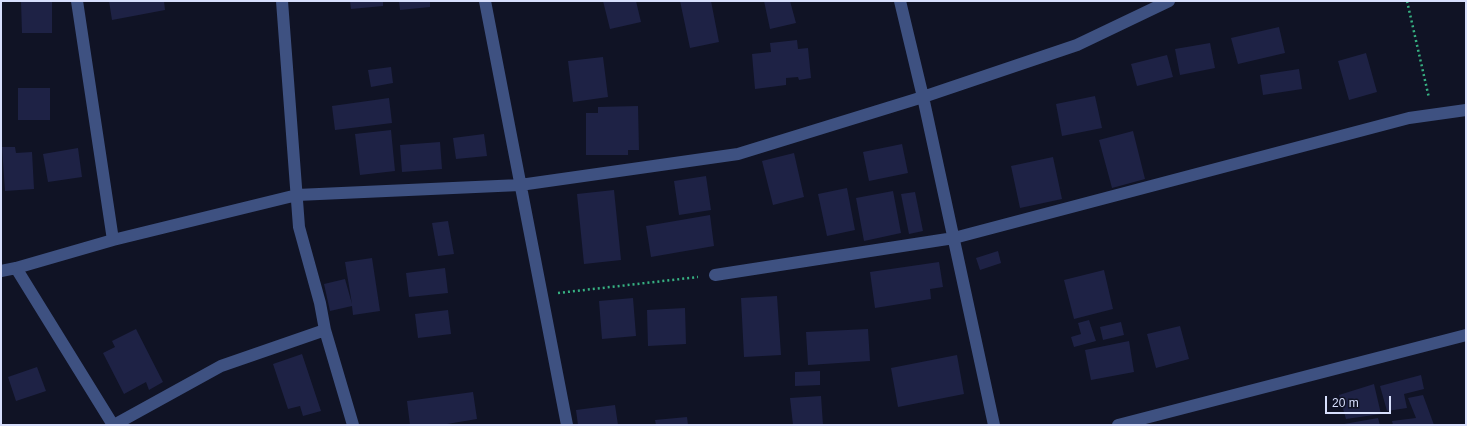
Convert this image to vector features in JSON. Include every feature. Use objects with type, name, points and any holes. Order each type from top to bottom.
[{"type":"street","points":[[77,1],[113,240]]},
{"type":"street","points":[[282,1],[299,227],[320,303],[325,330],[353,425]]},
{"type":"street","points":[[485,1],[567,425]]},
{"type":"street","points":[[900,1],[923,97],[994,425]]},
{"type":"street","points":[[1,271],[113,240],[297,195],[520,185],[738,154],[923,97],[1077,45],[1169,1]]},
{"type":"street","points":[[715,275],[954,238],[1409,118],[1466,110]]},
{"type":"street","points":[[16,268],[114,425],[221,366],[325,330]]},
{"type":"street","points":[[1118,425],[1466,335]]},
{"type":"path","points":[[1407,1],[1433,115]]},
{"type":"path","points":[[542,295],[715,275]]},
{"type":"building","points":[[21,1],[52,1],[52,33],[22,33]]},
{"type":"building","points":[[109,1],[164,1],[165,10],[112,20]]},
{"type":"building","points":[[350,1],[383,1],[383,6],[351,9]]},
{"type":"building","points":[[399,1],[430,1],[430,7],[400,10]]},
{"type":"building","points":[[603,1],[636,1],[641,22],[610,29]]},
{"type":"building","points":[[680,1],[711,1],[719,42],[690,48]]},
{"type":"building","points":[[764,1],[790,1],[796,23],[770,29]]},
{"type":"building","points":[[1279,27],[1285,53],[1238,64],[1231,38]]},
{"type":"building","points":[[797,40],[798,49],[808,48],[811,78],[799,80],[798,77],[786,78],[786,85],[755,89],[752,54],[771,52],[770,43]]},
{"type":"building","points":[[1210,43],[1215,68],[1180,75],[1175,49]]},
{"type":"building","points":[[1366,53],[1377,92],[1349,100],[1338,61]]},
{"type":"building","points":[[1167,55],[1173,77],[1137,86],[1131,64]]},
{"type":"building","points":[[603,57],[608,97],[573,102],[568,61]]},
{"type":"building","points":[[391,67],[393,83],[371,87],[368,70]]},
{"type":"building","points":[[1299,69],[1302,89],[1263,95],[1260,75]]},
{"type":"building","points":[[18,88],[50,88],[50,120],[18,120]]},
{"type":"building","points":[[1095,96],[1102,128],[1062,136],[1056,104]]},
{"type":"building","points":[[389,98],[392,123],[335,130],[332,106]]},
{"type":"building","points":[[638,106],[639,150],[628,150],[628,155],[586,155],[586,113],[598,113],[598,107]]},
{"type":"building","points":[[391,130],[395,171],[360,175],[355,134]]},
{"type":"building","points":[[1133,131],[1145,179],[1112,188],[1099,140]]},
{"type":"building","points":[[484,134],[487,156],[456,159],[453,138]]},
{"type":"building","points":[[440,142],[442,169],[402,172],[400,145]]},
{"type":"building","points":[[902,144],[908,173],[869,181],[863,152]]},
{"type":"building","points":[[2,147],[15,147],[16,153],[32,152],[34,189],[5,191]]},
{"type":"building","points":[[78,148],[82,177],[48,182],[43,154]]},
{"type":"building","points":[[794,153],[804,197],[773,205],[762,161]]},
{"type":"building","points":[[1053,157],[1062,199],[1020,208],[1011,166]]},
{"type":"building","points":[[706,176],[711,210],[679,215],[674,181]]},
{"type":"building","points":[[847,188],[855,230],[827,236],[818,194]]},
{"type":"building","points":[[614,190],[621,260],[584,264],[577,194]]},
{"type":"building","points":[[893,191],[901,233],[864,241],[856,198]]},
{"type":"building","points":[[915,192],[923,231],[909,234],[901,194]]},
{"type":"building","points":[[710,215],[714,246],[651,257],[646,226]]},
{"type":"building","points":[[448,221],[454,254],[438,256],[432,223]]},
{"type":"building","points":[[998,251],[1001,263],[980,270],[976,258]]},
{"type":"building","points":[[372,258],[380,311],[353,315],[352,306],[330,311],[324,284],[345,279],[352,304],[345,262]]},
{"type":"building","points":[[939,262],[943,287],[930,289],[931,299],[875,308],[870,272]]},
{"type":"building","points":[[445,268],[448,293],[409,297],[406,273]]},
{"type":"building","points":[[1104,270],[1113,309],[1074,319],[1064,280]]},
{"type":"building","points":[[777,296],[781,355],[744,357],[741,298]]},
{"type":"building","points":[[633,298],[636,336],[602,339],[599,301]]},
{"type":"building","points":[[685,308],[686,344],[648,346],[647,310]]},
{"type":"building","points":[[448,310],[451,334],[418,338],[415,314]]},
{"type":"building","points":[[1089,320],[1096,341],[1074,347],[1071,337],[1081,334],[1078,323]]},
{"type":"building","points":[[1121,322],[1124,335],[1103,340],[1100,327]]},
{"type":"building","points":[[1180,326],[1189,359],[1156,368],[1147,334]]},
{"type":"building","points":[[136,329],[163,382],[149,390],[146,382],[124,394],[103,353],[115,347],[112,341]]},
{"type":"building","points":[[868,329],[870,361],[808,365],[806,332]]},
{"type":"building","points":[[1129,341],[1134,372],[1091,380],[1085,350]]},
{"type":"building","points":[[302,354],[321,411],[303,416],[300,406],[288,409],[273,364]]},
{"type":"building","points":[[957,355],[964,394],[898,407],[891,368]]},
{"type":"building","points":[[37,367],[46,391],[16,401],[8,377]]},
{"type":"building","points":[[820,371],[820,385],[795,386],[795,372]]},
{"type":"building","points":[[1421,375],[1424,389],[1404,394],[1407,408],[1387,411],[1380,386]]},
{"type":"building","points":[[1374,384],[1381,414],[1346,419],[1339,395]]},
{"type":"building","points":[[473,392],[477,419],[441,425],[410,425],[407,401]]},
{"type":"building","points":[[1423,395],[1434,425],[1393,425],[1392,421],[1416,418],[1408,398]]},
{"type":"building","points":[[821,396],[823,425],[793,425],[790,398]]},
{"type":"building","points":[[615,405],[618,425],[578,425],[576,410]]},
{"type":"building","points":[[687,417],[688,425],[656,425],[655,420]]},
{"type":"building","points":[[1378,418],[1380,425],[1344,424]]}]
